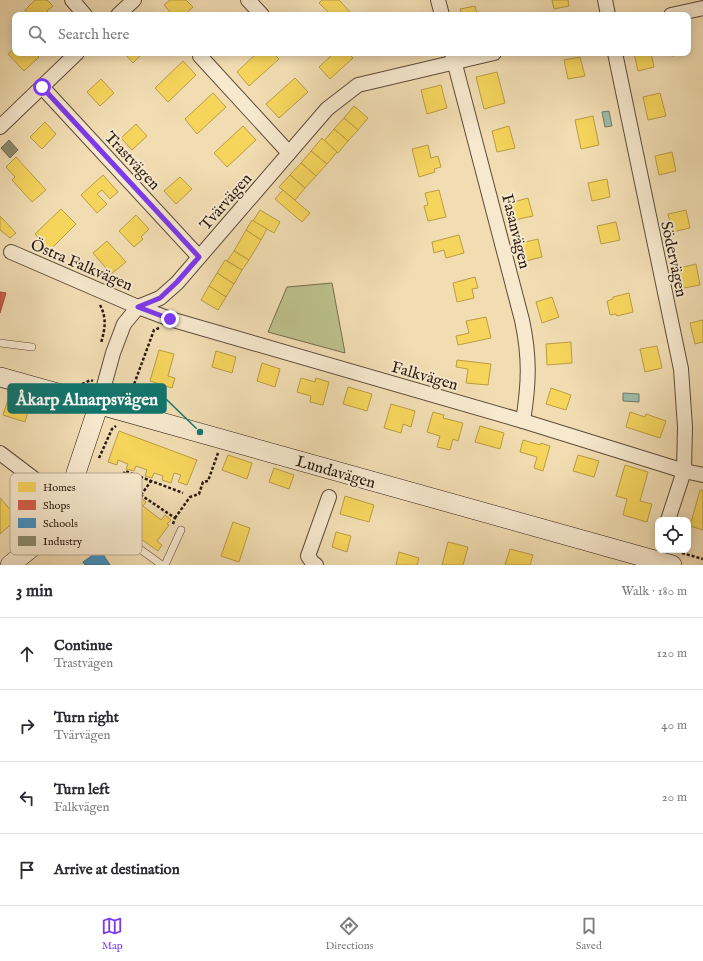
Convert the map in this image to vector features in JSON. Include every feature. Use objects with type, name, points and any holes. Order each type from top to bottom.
[{"type":"main road","name":"Lundavägen","points":[[0,376],[676,559]]},
{"type":"main road","points":[[76,473],[99,404]]},
{"type":"main road","points":[[10,565],[22,555]]},
{"type":"street","points":[[72,0],[82,12]]},
{"type":"street","points":[[121,12],[134,0]]},
{"type":"street","points":[[248,0],[259,12]]},
{"type":"street","points":[[438,0],[441,12]]},
{"type":"street","points":[[604,0],[607,12]]},
{"type":"street","points":[[685,12],[703,8]]},
{"type":"street","points":[[0,127],[74,56]]},
{"type":"street","points":[[200,56],[288,153]]},
{"type":"street","name":"Tvärvägen","points":[[99,404],[113,353],[124,324],[138,307],[160,298],[177,282],[327,109],[358,85],[453,57],[463,56]]},
{"type":"street","name":"Södervägen","points":[[617,56],[681,369],[685,427],[684,470],[669,517]]},
{"type":"street","name":"Fasanvägen","points":[[453,57],[527,345],[527,395],[523,421]]},
{"type":"street","name":"Trastvägen","points":[[42,87],[199,257]]},
{"type":"street","name":"Östra Falkvägen","points":[[11,252],[138,307]]},
{"type":"street","name":"Falkvägen","points":[[138,307],[170,319],[523,421],[703,475]]},
{"type":"street","points":[[0,453],[29,473]]},
{"type":"street","points":[[316,565],[308,556],[329,497]]},
{"type":"lane","points":[[0,343],[32,347]]},
{"type":"lane","points":[[142,551],[163,565],[181,530]]},
{"type":"path","points":[[99,302],[104,312],[106,322],[100,349]]},
{"type":"path","points":[[181,530],[173,525],[175,518],[190,498],[199,494],[203,482],[208,481],[217,457]]},
{"type":"path","points":[[142,478],[183,492]]},
{"type":"path","points":[[142,494],[151,481]]},
{"type":"path","points":[[142,496],[175,518]]},
{"type":"path","points":[[676,559],[703,559]]},
{"type":"green space","points":[[332,283],[345,353],[268,332],[287,287]]},
{"type":"shaded area","points":[[609,111],[612,126],[605,127],[602,112]]},
{"type":"shaded area","points":[[623,393],[639,394],[639,402],[623,401]]},
{"type":"building: Homes","points":[[35,0],[47,0],[53,6],[47,11],[48,12],[27,12],[25,10]]},
{"type":"building: Homes","points":[[170,0],[186,0],[193,7],[187,12],[170,12],[164,5]]},
{"type":"building: Homes","points":[[322,0],[339,0],[350,12],[328,12],[319,3]]},
{"type":"building: Homes","points":[[552,0],[568,0],[569,6],[554,9]]},
{"type":"building: Homes","points":[[475,6],[476,12],[461,12],[460,9]]},
{"type":"building: Homes","points":[[12,51],[12,56],[39,57],[24,71],[8,54]]},
{"type":"building: Homes","points":[[127,56],[140,56],[133,63]]},
{"type":"building: Homes","points":[[254,56],[276,56],[279,59],[249,86],[237,72]]},
{"type":"building: Homes","points":[[331,56],[351,56],[353,58],[330,79],[319,67]]},
{"type":"building: Homes","points":[[635,56],[652,56],[654,67],[638,71]]},
{"type":"building: Homes","points":[[580,57],[585,76],[568,79],[564,60]]},
{"type":"building: Homes","points":[[183,61],[196,75],[168,102],[155,88]]},
{"type":"building: Homes","points":[[497,72],[505,103],[484,109],[476,77]]},
{"type":"building: Homes","points":[[295,78],[308,92],[279,118],[266,104]]},
{"type":"building: Homes","points":[[101,79],[114,93],[100,106],[87,92]]},
{"type":"building: Homes","points":[[441,85],[447,108],[427,114],[421,90]]},
{"type":"building: Homes","points":[[213,93],[226,107],[197,134],[185,119]]},
{"type":"building: Homes","points":[[660,93],[666,116],[648,120],[643,97]]},
{"type":"building: Homes","points":[[354,106],[368,118],[358,130],[344,118]]},
{"type":"building: Homes","points":[[593,116],[599,145],[581,149],[575,120]]},
{"type":"building: Homes","points":[[344,118],[358,130],[348,141],[334,129]]},
{"type":"building: Homes","points":[[45,122],[56,134],[42,149],[30,137]]},
{"type":"building: Homes","points":[[136,124],[147,136],[132,150],[121,138]]},
{"type":"building: Homes","points":[[243,126],[256,140],[227,167],[214,153]]},
{"type":"building: Homes","points":[[509,126],[515,148],[497,152],[492,131]]},
{"type":"building: Homes","points":[[334,129],[348,141],[338,153],[324,141]]},
{"type":"building: Homes","points":[[322,138],[337,152],[327,164],[311,151]]},
{"type":"building: Homes","points":[[428,145],[431,158],[438,156],[441,167],[434,169],[435,172],[419,177],[412,149]]},
{"type":"building: Homes","points":[[311,151],[327,164],[316,176],[301,163]]},
{"type":"building: Homes","points":[[672,152],[676,171],[659,175],[655,156]]},
{"type":"building: Homes","points":[[16,157],[46,190],[32,202],[12,180],[15,177],[6,167]]},
{"type":"building: Homes","points":[[301,163],[316,176],[305,188],[290,175]]},
{"type":"building: Homes","points":[[103,175],[118,192],[110,199],[102,190],[97,194],[107,204],[97,213],[81,195]]},
{"type":"building: Homes","points":[[290,175],[305,188],[295,200],[279,187]]},
{"type":"building: Homes","points":[[180,177],[192,189],[176,204],[164,191]]},
{"type":"building: Homes","points":[[607,179],[610,197],[592,201],[588,183]]},
{"type":"building: Homes","points":[[283,190],[310,213],[302,222],[275,199]]},
{"type":"building: Homes","points":[[439,190],[446,217],[428,221],[424,206],[428,205],[425,193]]},
{"type":"building: Homes","points":[[528,198],[533,216],[514,220],[510,203]]},
{"type":"building: Homes","points":[[61,209],[76,224],[50,250],[35,234]]},
{"type":"building: Homes","points":[[260,210],[280,222],[274,233],[253,221]]},
{"type":"building: Homes","points":[[686,210],[690,228],[672,232],[668,214]]},
{"type":"building: Homes","points":[[136,215],[149,229],[141,237],[143,239],[134,247],[119,231]]},
{"type":"building: Homes","points":[[0,216],[16,233],[10,238],[0,230]]},
{"type":"building: Homes","points":[[252,220],[267,229],[261,240],[246,230]]},
{"type":"building: Homes","points":[[616,222],[620,240],[601,244],[597,226]]},
{"type":"building: Homes","points":[[246,230],[261,240],[249,260],[234,251]]},
{"type":"building: Homes","points":[[459,235],[464,253],[446,258],[444,250],[434,253],[432,242]]},
{"type":"building: Homes","points":[[538,239],[542,257],[526,261],[521,243]]},
{"type":"building: Homes","points":[[107,241],[126,262],[111,274],[93,253]]},
{"type":"building: Homes","points":[[234,251],[249,260],[242,270],[227,261]]},
{"type":"building: Homes","points":[[225,260],[242,270],[234,284],[217,273]]},
{"type":"building: Homes","points":[[696,264],[700,285],[684,288],[679,268]]},
{"type":"building: Homes","points":[[217,273],[234,284],[226,297],[209,286]]},
{"type":"building: Homes","points":[[475,277],[478,288],[472,289],[474,298],[457,302],[453,283]]},
{"type":"building: Homes","points":[[209,286],[226,297],[218,310],[201,300]]},
{"type":"building: Homes","points":[[629,293],[633,312],[617,316],[616,314],[610,315],[607,301],[613,299],[613,297]]},
{"type":"building: Homes","points":[[552,297],[559,317],[542,323],[536,302]]},
{"type":"building: Homes","points":[[486,317],[491,338],[458,345],[456,336],[469,333],[466,321]]},
{"type":"building: Homes","points":[[703,320],[703,342],[695,344],[690,323]]},
{"type":"building: Homes","points":[[571,342],[572,363],[547,365],[546,344]]},
{"type":"building: Homes","points":[[657,346],[662,368],[645,372],[640,349]]},
{"type":"building: Homes","points":[[159,350],[174,354],[168,376],[175,378],[172,388],[150,381]]},
{"type":"building: Homes","points":[[216,351],[236,357],[232,373],[212,367]]},
{"type":"building: Homes","points":[[457,360],[491,364],[488,385],[466,383],[468,369],[456,367]]},
{"type":"building: Homes","points":[[262,363],[280,369],[275,387],[257,381]]},
{"type":"building: Homes","points":[[301,378],[315,382],[316,378],[329,382],[323,405],[310,402],[311,396],[297,392]]},
{"type":"building: Homes","points":[[348,387],[372,394],[367,411],[343,404]]},
{"type":"building: Homes","points":[[551,388],[571,395],[566,410],[546,404]]},
{"type":"building: Homes","points":[[9,397],[30,404],[25,422],[3,415]]},
{"type":"building: Homes","points":[[391,404],[415,411],[411,427],[403,424],[401,433],[384,428]]},
{"type":"building: Homes","points":[[433,412],[444,415],[443,418],[463,423],[458,441],[453,439],[450,450],[437,447],[440,436],[427,432]]},
{"type":"building: Homes","points":[[630,412],[645,417],[646,414],[666,421],[660,438],[626,427]]},
{"type":"building: Homes","points":[[480,426],[504,433],[500,449],[475,442]]},
{"type":"building: Homes","points":[[119,431],[197,460],[187,485],[178,482],[181,475],[174,473],[171,483],[162,480],[163,476],[154,473],[152,478],[145,476],[147,470],[136,466],[134,471],[126,469],[128,464],[118,460],[117,465],[108,462]]},
{"type":"building: Homes","points":[[523,440],[550,446],[543,471],[534,468],[537,457],[520,452]]},
{"type":"building: Homes","points":[[228,455],[252,463],[247,479],[222,470]]},
{"type":"building: Homes","points":[[578,455],[599,461],[594,477],[573,471]]},
{"type":"building: Homes","points":[[625,465],[648,472],[640,501],[652,504],[647,522],[623,515],[627,499],[616,496]]},
{"type":"building: Homes","points":[[274,468],[294,475],[289,489],[269,482]]},
{"type":"building: Homes","points":[[700,490],[703,490],[703,530],[691,526]]},
{"type":"building: Homes","points":[[345,496],[374,505],[369,522],[340,514]]},
{"type":"building: Homes","points":[[0,498],[10,509],[10,525],[0,534]]},
{"type":"building: Homes","points":[[142,499],[146,502],[143,506],[161,520],[165,515],[171,520],[157,541],[162,545],[158,551],[142,540]]},
{"type":"building: Homes","points":[[233,522],[250,528],[239,562],[221,556]]},
{"type":"building: Homes","points":[[336,532],[351,536],[347,552],[332,547]]},
{"type":"building: Homes","points":[[448,542],[468,547],[463,565],[442,565]]},
{"type":"building: Homes","points":[[510,549],[533,555],[530,565],[505,565]]},
{"type":"building: Homes","points":[[399,552],[419,558],[417,565],[396,565]]},
{"type":"building: Shops","points":[[0,292],[6,293],[0,313]]},
{"type":"building: Schools","points":[[93,555],[103,555],[110,565],[85,565],[83,562]]},
{"type":"building: Industry","points":[[9,140],[18,150],[10,158],[1,148]]},
{"type":"place","name":"Åkarp Alnarpsvägen","points":[[200,432]]},
{"type":"route","points":[[42,87],[199,257],[177,282],[160,298],[138,307],[170,319]]}]
